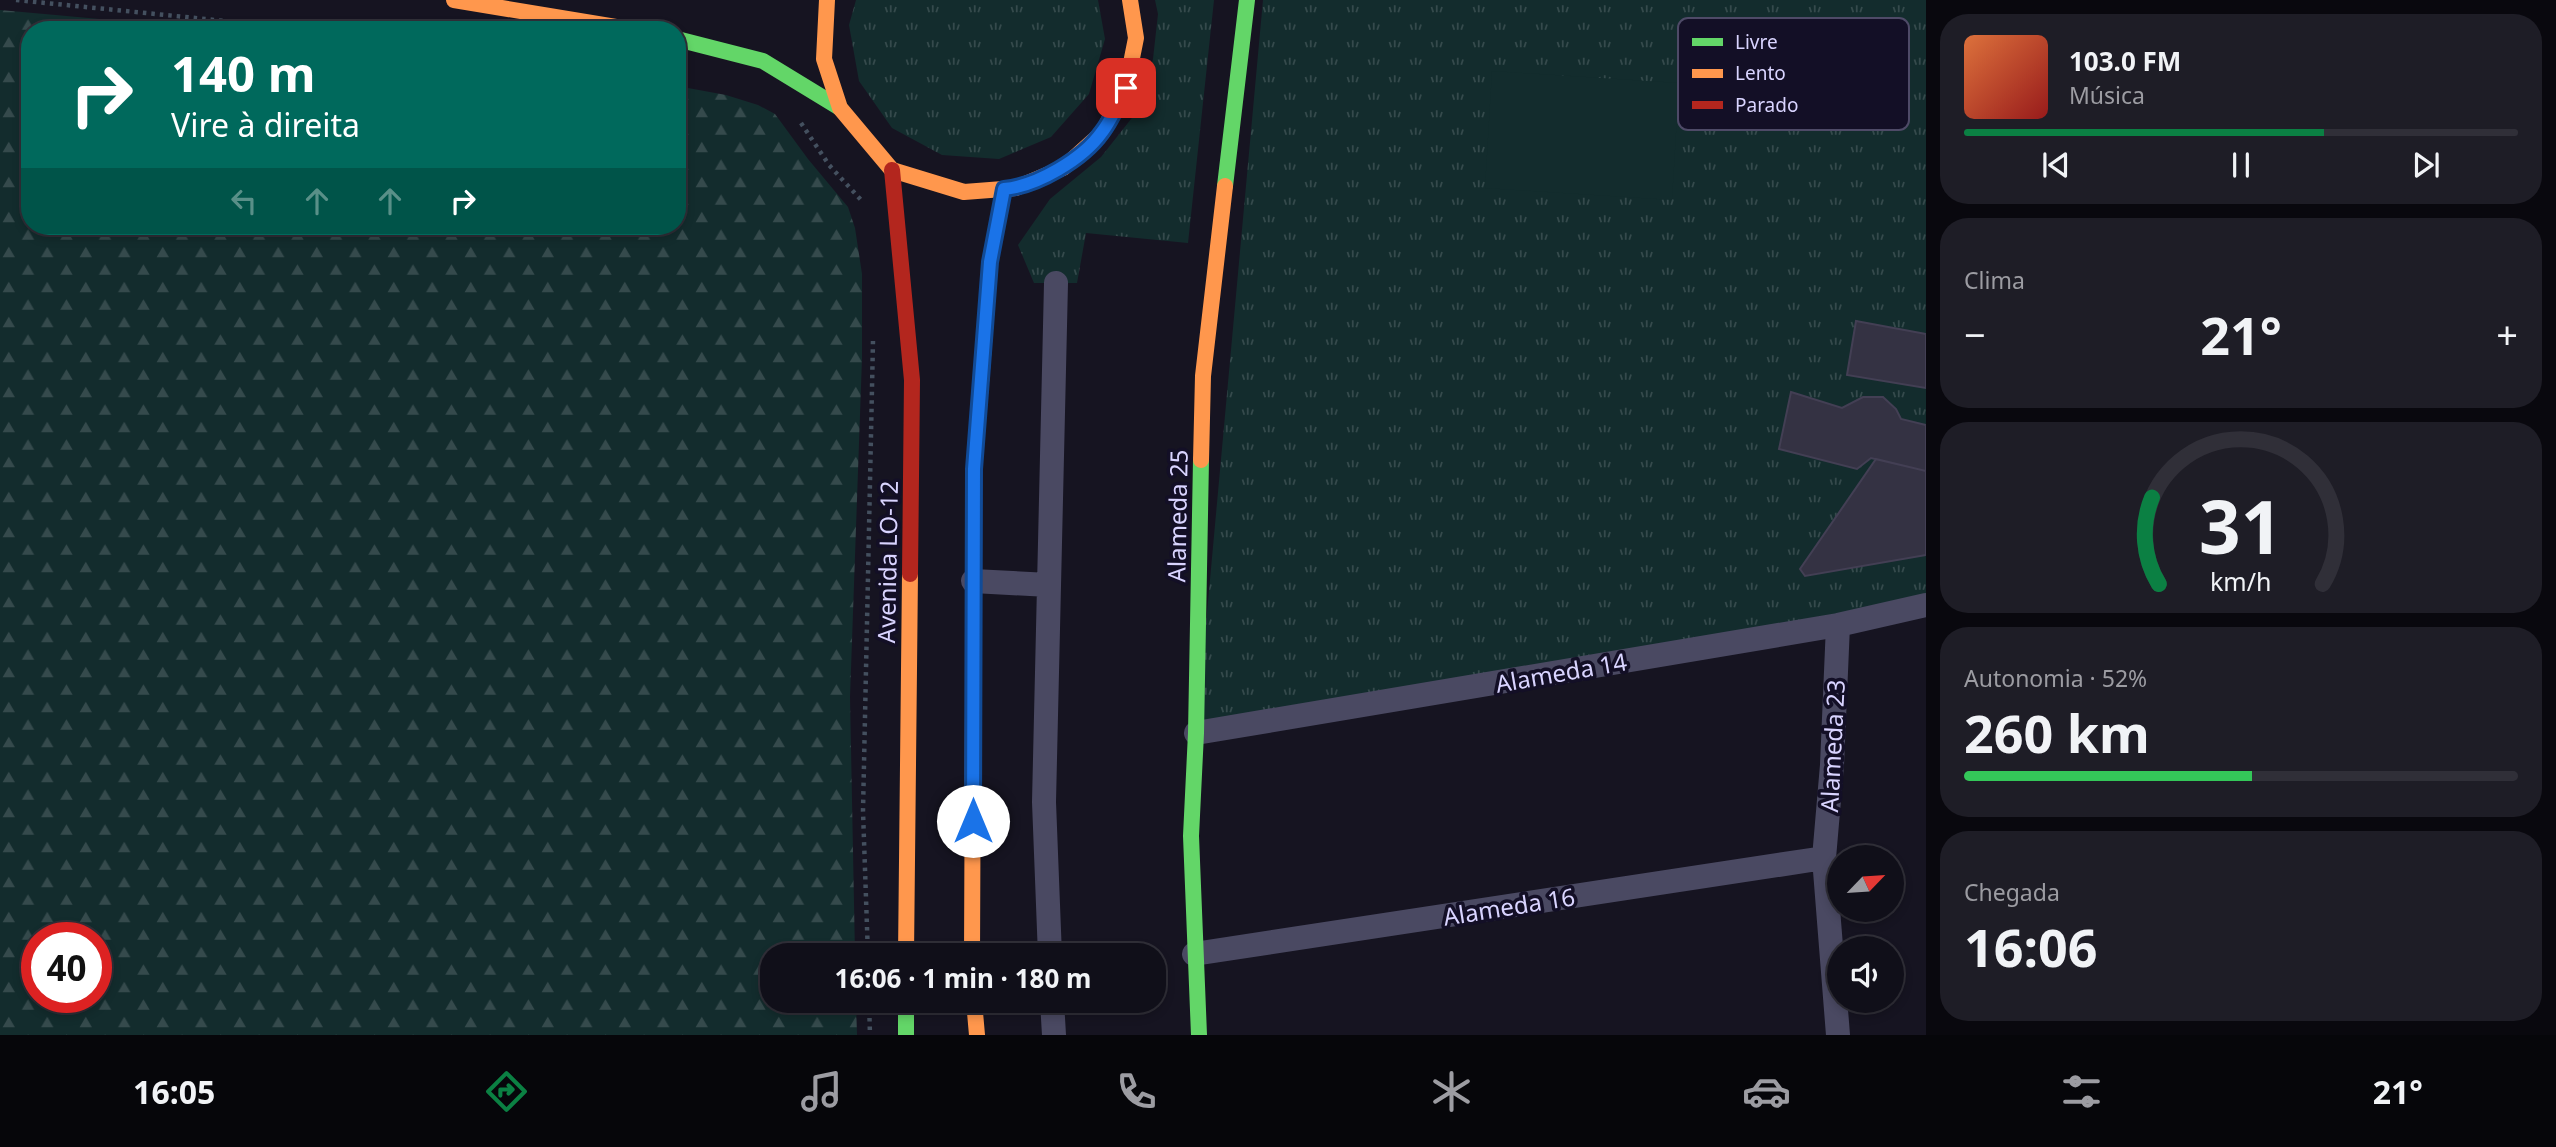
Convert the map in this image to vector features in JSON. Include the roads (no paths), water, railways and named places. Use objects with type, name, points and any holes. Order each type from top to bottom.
[{"type":"street","points":[[454,0],[580,21]]},
{"type":"street","points":[[827,0],[824,59],[841,108],[891,170],[964,191],[1016,188],[1063,168],[1102,133],[1126,88],[1136,38],[1130,0]]},
{"type":"street","name":"Alameda 25","points":[[1199,1035],[1191,836],[1196,733],[1203,376],[1247,0]]},
{"type":"street","points":[[686,41],[763,61],[841,108]]},
{"type":"street","name":"Avenida LO-12","points":[[891,170],[912,380],[906,943]]},
{"type":"street","points":[[972,943],[974,469],[990,262],[1004,189]]},
{"type":"street","points":[[1049,943],[1044,802],[1056,283]]},
{"type":"street","points":[[973,581],[1049,585]]},
{"type":"street","name":"Alameda 14","points":[[1196,733],[1838,625],[1926,605]]},
{"type":"street","name":"Alameda 23","points":[[1838,625],[1832,765],[1824,858],[1838,1035]]},
{"type":"street","name":"Alameda 16","points":[[1194,954],[1824,858]]},
{"type":"street","points":[[906,1013],[906,1035]]},
{"type":"street","points":[[975,1013],[976,1035]]},
{"type":"street","points":[[1053,1013],[1054,1035]]}]
